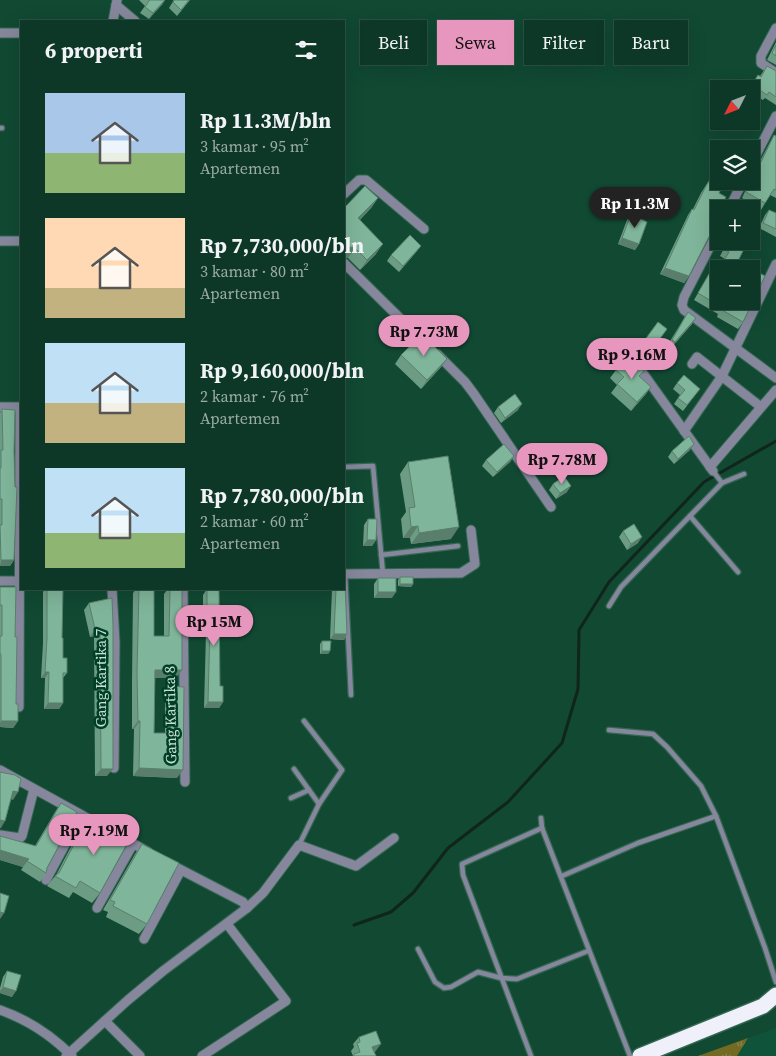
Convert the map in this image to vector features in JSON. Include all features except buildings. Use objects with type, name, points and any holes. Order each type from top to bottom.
[{"type":"highway","points":[[640,1056],[769,1005],[776,995]]},
{"type":"street","points":[[113,20],[116,3]]},
{"type":"street","points":[[116,3],[134,20]]},
{"type":"street","points":[[776,28],[761,56],[761,63],[776,73]]},
{"type":"street","points":[[0,33],[20,33]]},
{"type":"street","points":[[760,147],[776,116]]},
{"type":"street","points":[[345,193],[359,180],[366,180],[424,229]]},
{"type":"street","points":[[0,241],[20,242]]},
{"type":"street","points":[[710,246],[684,297],[682,305],[684,310],[776,378]]},
{"type":"street","points":[[345,264],[465,382],[550,506]]},
{"type":"street","points":[[684,431],[722,376],[776,264]]},
{"type":"street","points":[[622,344],[712,469],[776,390]]},
{"type":"street","points":[[692,364],[697,357],[761,407]]},
{"type":"street","points":[[0,408],[20,407]]},
{"type":"street","points":[[345,574],[461,573],[475,564],[471,530]]},
{"type":"street","points":[[0,581],[20,582],[19,707]]},
{"type":"street","name":"Gang Kartika 7","points":[[112,590],[115,650],[114,768]]},
{"type":"street","name":"Gang Kartika 8","points":[[183,590],[185,782]]},
{"type":"street","points":[[0,770],[181,870],[244,902],[248,908]]},
{"type":"street","points":[[0,834],[20,838],[22,836],[34,789]]},
{"type":"street","points":[[46,880],[82,815]]},
{"type":"street","points":[[0,1010],[15,1015],[31,1024],[69,1055],[163,971],[248,908],[263,893],[300,845],[356,866],[394,838]]},
{"type":"street","points":[[97,908],[134,844]]},
{"type":"street","points":[[144,939],[181,870]]},
{"type":"street","points":[[202,1056],[286,1001],[227,924]]},
{"type":"street","points":[[105,1021],[140,1056]]},
{"type":"lane","points":[[345,468],[373,466],[382,574]]},
{"type":"lane","points":[[712,469],[720,481]]},
{"type":"lane","points":[[609,606],[621,587],[690,516],[720,481],[744,474]]},
{"type":"lane","points":[[690,516],[738,572]]},
{"type":"lane","points":[[381,555],[458,546]]},
{"type":"lane","points":[[345,590],[351,695]]},
{"type":"lane","points":[[300,845],[319,804],[342,770],[304,721]]},
{"type":"lane","points":[[609,730],[653,734],[701,786],[716,816],[776,982]]},
{"type":"lane","points":[[294,769],[319,804]]},
{"type":"lane","points":[[291,798],[309,790]]},
{"type":"lane","points":[[562,876],[638,843],[716,816]]},
{"type":"lane","points":[[541,818],[542,828],[630,1056]]},
{"type":"lane","points":[[530,1056],[463,875],[462,864],[542,828]]},
{"type":"lane","points":[[418,949],[435,982],[444,988],[451,987],[478,972],[501,978],[517,979],[588,951]]},
{"type":"shaded area","points":[[776,1028],[776,1056],[737,1056],[748,1038]]},
{"type":"green space","points":[[748,1038],[737,1056],[698,1056]]},
{"type":"waterway","points":[[354,925],[391,912],[413,893],[448,848],[508,802],[562,743],[578,689],[579,630],[609,582],[704,482],[776,441]]}]
